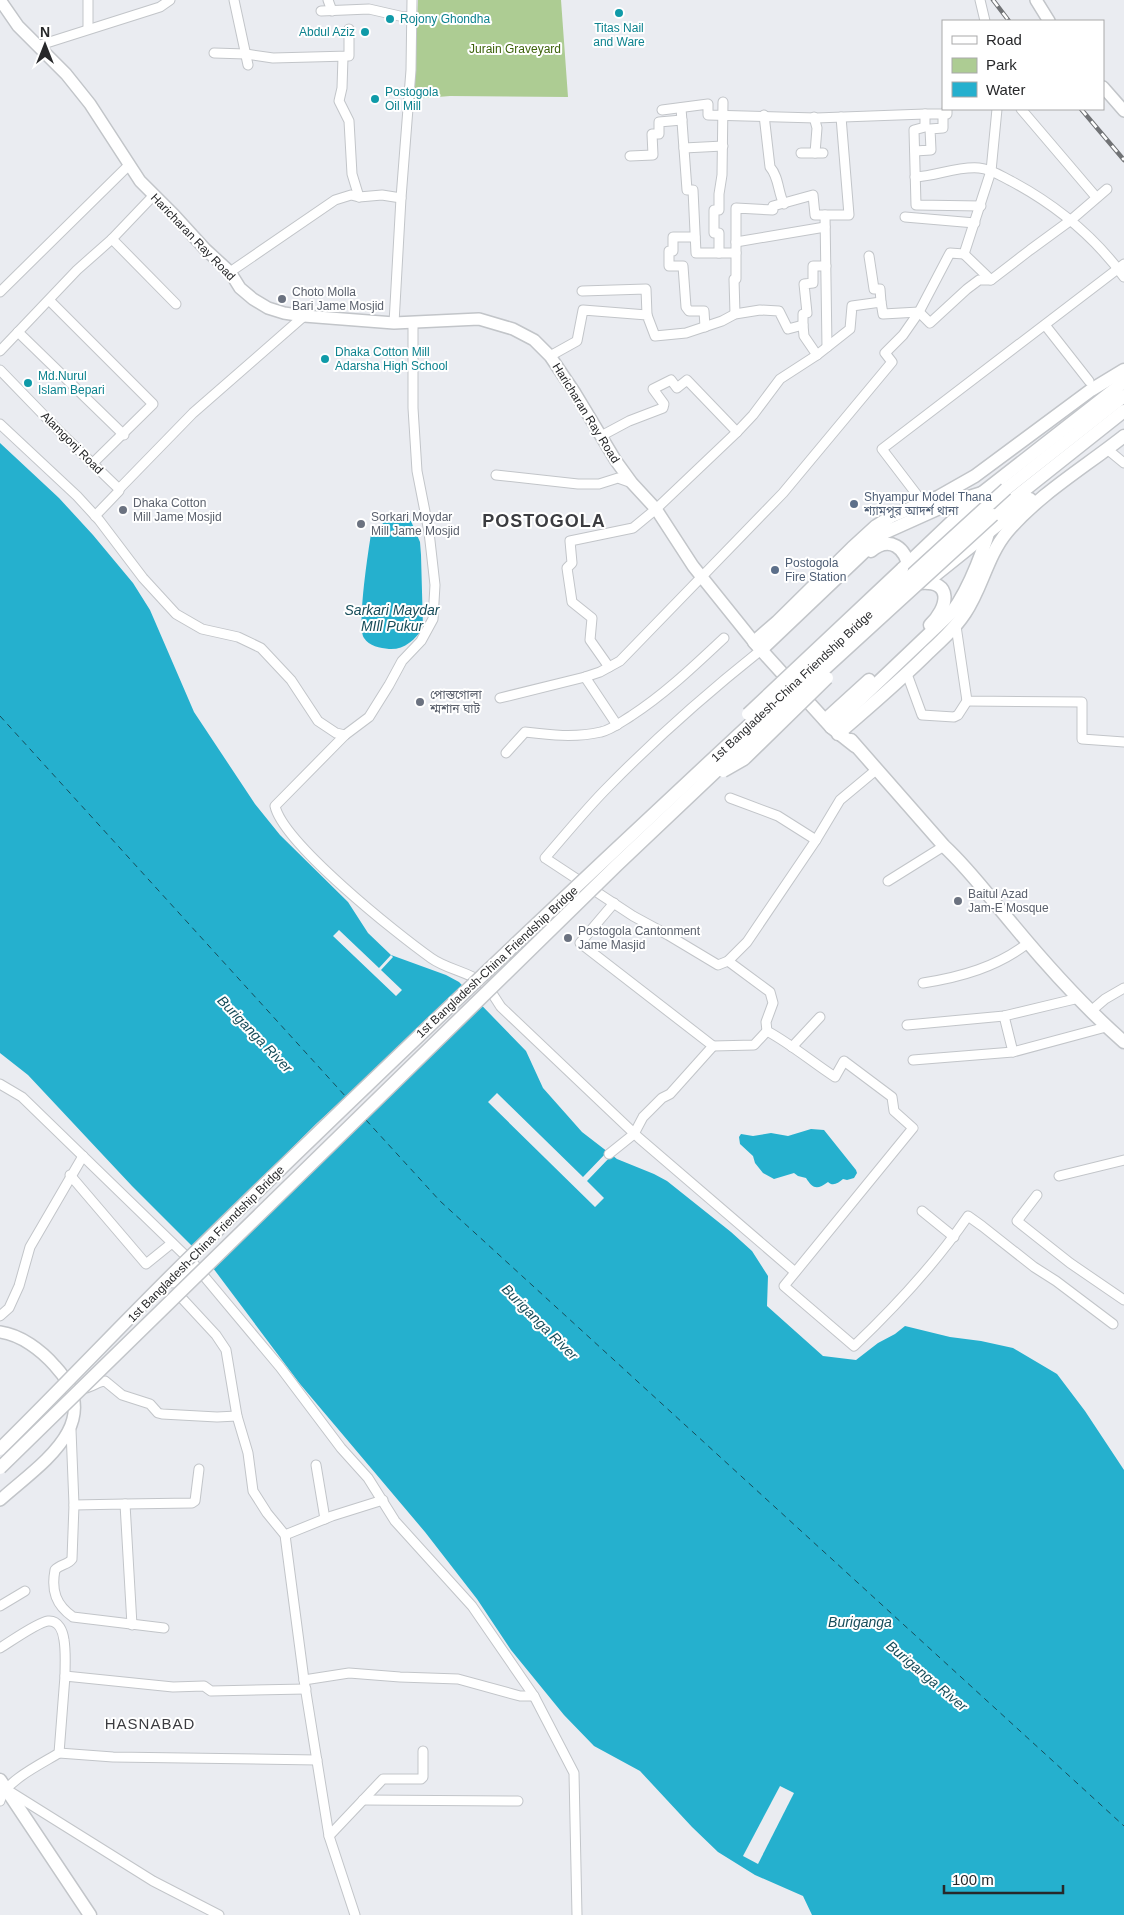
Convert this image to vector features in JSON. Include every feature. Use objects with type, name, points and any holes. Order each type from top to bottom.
[{"type":"highway","points":[[762,646],[777,622],[876,526],[892,516],[924,504],[975,476],[1091,390],[1124,370]]},
{"type":"highway","points":[[915,577],[982,493],[1124,382]]},
{"type":"highway","name":"1st Bangladesh-China Friendship Bridge","points":[[0,1449],[191,1256],[456,1000],[801,690],[1006,489],[1124,396]]},
{"type":"highway","name":"1st Bangladesh-China Friendship Bridge","points":[[915,577],[1124,411]]},
{"type":"highway","points":[[698,781],[724,736],[915,577],[989,531],[1124,425]]},
{"type":"highway","points":[[834,725],[907,674],[956,626],[966,612],[991,556],[1006,534],[1040,499],[1124,436]]},
{"type":"highway","points":[[762,646],[884,533],[952,502],[982,493],[1006,489]]},
{"type":"highway","points":[[834,725],[952,612],[962,598],[989,531],[992,515]]},
{"type":"highway","points":[[762,646],[875,548],[888,544],[900,548],[915,577],[939,586],[944,594],[945,605],[939,615],[834,725]]},
{"type":"highway","points":[[762,646],[959,861],[1028,943],[1106,1027],[1124,1042]]},
{"type":"highway","name":"1st Bangladesh-China Friendship Bridge","points":[[0,1468],[698,781]]},
{"type":"highway","points":[[1,1793],[90,1915]]},
{"type":"main road","name":"Haricharan Ray Road","points":[[0,0],[18,26],[66,74],[78,89],[104,126],[128,166],[153,196],[230,272],[240,288],[253,299],[268,308],[304,316],[394,323],[479,319],[513,329],[534,340],[550,356],[616,461],[632,483],[656,509],[693,566],[740,624],[762,646]]},
{"type":"main road","points":[[1036,0],[1048,20]]},
{"type":"main road","points":[[1104,88],[1124,111]]},
{"type":"main road","points":[[0,1332],[20,1339],[41,1352],[59,1370],[70,1386],[74,1407],[71,1430],[51,1454],[0,1500]]},
{"type":"street","points":[[88,0],[88,29]]},
{"type":"street","points":[[37,46],[160,8],[170,0]]},
{"type":"street","points":[[234,0],[248,65]]},
{"type":"street","points":[[328,0],[332,11]]},
{"type":"street","points":[[394,323],[411,70],[412,0]]},
{"type":"street","points":[[980,0],[985,20]]},
{"type":"street","points":[[321,11],[369,9],[404,17],[412,16]]},
{"type":"street","points":[[214,53],[246,54],[273,58],[349,56],[348,29]]},
{"type":"street","points":[[343,57],[342,88],[338,100],[349,121],[352,174],[358,197]]},
{"type":"street","points":[[719,253],[719,233],[714,233],[714,210],[720,210],[719,194],[722,175],[724,102]]},
{"type":"street","points":[[662,110],[708,104],[708,114],[814,117],[924,114],[945,111],[943,128],[930,129],[931,150],[915,151]]},
{"type":"street","points":[[681,108],[687,190],[693,190],[696,254],[736,253]]},
{"type":"street","points":[[964,254],[991,170],[997,118],[996,110]]},
{"type":"street","points":[[1022,110],[1096,197]]},
{"type":"street","points":[[924,114],[924,127],[914,130],[916,205],[980,206]]},
{"type":"street","points":[[764,116],[770,167],[774,171],[784,204]]},
{"type":"street","points":[[801,153],[819,153],[814,117]]},
{"type":"street","points":[[735,314],[736,208],[773,210],[773,206],[813,195],[815,215],[849,215],[841,117]]},
{"type":"street","points":[[630,156],[653,154],[652,134],[659,134],[658,122],[682,120]]},
{"type":"street","points":[[684,148],[723,146]]},
{"type":"street","points":[[0,292],[128,166]]},
{"type":"street","points":[[915,176],[937,174],[970,167],[991,170],[1030,191],[1071,220],[1121,266],[1124,277]]},
{"type":"street","points":[[868,256],[874,289],[880,289],[882,314],[919,312],[930,322],[979,280],[991,280],[1071,220],[1107,189]]},
{"type":"street","points":[[230,272],[335,200],[351,194],[358,197],[382,195],[401,198]]},
{"type":"street","points":[[0,351],[50,301],[77,270],[153,196]]},
{"type":"street","points":[[825,215],[826,347]]},
{"type":"street","points":[[904,217],[975,223]]},
{"type":"street","points":[[736,242],[825,227]]},
{"type":"street","points":[[695,237],[672,238],[672,251],[669,251],[669,266],[683,266],[686,307],[689,311],[704,311],[705,327]]},
{"type":"street","points":[[112,238],[176,304]]},
{"type":"street","points":[[500,698],[585,677],[620,661],[783,493],[892,362],[885,354],[903,335],[919,312],[950,253],[964,254],[991,280]]},
{"type":"street","points":[[817,355],[804,336],[803,314],[807,313],[804,284],[813,284],[812,266],[826,266]]},
{"type":"street","points":[[924,504],[882,449],[997,359],[1045,325],[1121,266]]},
{"type":"street","points":[[582,291],[646,289],[646,315],[656,336],[686,333],[722,321],[735,314],[760,310],[779,311],[788,329],[803,325]]},
{"type":"street","points":[[50,301],[153,404],[124,435],[92,464]]},
{"type":"street","points":[[609,667],[590,640],[592,618],[572,602],[568,568],[572,562],[570,541],[633,528],[656,509],[737,432],[780,380],[817,355],[850,329],[852,306],[881,302]]},
{"type":"street","points":[[550,356],[577,341],[583,310],[646,315]]},
{"type":"street","points":[[95,516],[193,413],[304,316]]},
{"type":"street","points":[[413,322],[413,408],[416,462],[429,532],[435,586],[433,619],[421,640],[402,661],[390,685],[369,718],[345,734],[275,806],[277,815],[296,839],[373,914],[433,960],[483,983],[501,1007],[634,1134],[795,1272]]},
{"type":"street","points":[[1045,325],[1089,381]]},
{"type":"street","points":[[18,332],[124,435]]},
{"type":"street","name":"Alamgonj Road","points":[[0,370],[119,489]]},
{"type":"street","points":[[601,436],[629,421],[663,408],[664,404],[653,389],[671,380],[677,388],[687,380],[737,432]]},
{"type":"street","points":[[0,424],[49,469],[95,516],[128,560],[176,614],[202,629],[238,637],[261,648],[291,680],[318,721],[336,733],[345,734]]},
{"type":"street","points":[[1107,449],[1124,463]]},
{"type":"street","points":[[496,475],[578,484],[599,484],[618,478],[632,483]]},
{"type":"street","points":[[907,674],[922,715],[954,717],[958,715],[967,702],[956,626]]},
{"type":"street","points":[[506,753],[524,732],[563,736],[582,735],[602,732],[617,725],[677,682],[724,638]]},
{"type":"street","points":[[762,646],[652,743],[609,786],[545,858],[633,916],[668,934],[718,965],[728,961],[747,942],[816,840],[840,800],[876,770]]},
{"type":"street","points":[[585,677],[617,725]]},
{"type":"street","points":[[967,702],[1082,702],[1082,739],[1124,742]]},
{"type":"street","points":[[730,798],[778,816],[816,840]]},
{"type":"street","points":[[888,880],[944,846]]},
{"type":"street","points":[[614,903],[580,943],[713,1046],[754,1045],[767,1031],[766,1022],[772,1012],[773,1003],[770,992],[728,961]]},
{"type":"street","points":[[923,983],[949,979],[984,968],[1015,953],[1028,943]]},
{"type":"street","points":[[1091,1011],[1104,999],[1124,988]]},
{"type":"street","points":[[907,1025],[1004,1016],[1079,998]]},
{"type":"street","points":[[1004,1016],[1013,1052]]},
{"type":"street","points":[[792,1047],[820,1017]]},
{"type":"street","points":[[913,1060],[1013,1052],[1106,1027]]},
{"type":"street","points":[[767,1031],[835,1077],[844,1061],[892,1097],[894,1111],[913,1128],[784,1286],[854,1346],[901,1300],[954,1236],[968,1216],[1113,1324]]},
{"type":"street","points":[[609,1154],[634,1134],[643,1117],[662,1098],[670,1094],[713,1046]]},
{"type":"street","points":[[0,1084],[22,1097],[193,1263],[280,1367],[341,1448],[368,1478],[395,1520],[472,1606],[534,1696],[574,1773],[577,1915]]},
{"type":"street","points":[[0,1316],[9,1308],[19,1286],[30,1247],[82,1156]]},
{"type":"street","points":[[1059,1176],[1124,1160]]},
{"type":"street","points":[[70,1175],[146,1264],[172,1243]]},
{"type":"street","points":[[1037,1196],[1017,1221],[1070,1263],[1124,1300]]},
{"type":"street","points":[[922,1211],[954,1236]]},
{"type":"street","points":[[70,1386],[193,1263]]},
{"type":"street","points":[[178,1294],[216,1335],[226,1350],[237,1416],[248,1452],[253,1490],[267,1514],[285,1535],[305,1684],[329,1836],[354,1915]]},
{"type":"street","points":[[70,1386],[89,1388],[101,1381],[106,1381],[122,1395],[150,1404],[158,1413],[162,1414],[217,1417],[237,1416]]},
{"type":"street","points":[[71,1430],[74,1506],[72,1558],[69,1563],[59,1566],[55,1570],[55,1597],[62,1609],[73,1617],[164,1628]]},
{"type":"street","points":[[316,1465],[325,1519]]},
{"type":"street","points":[[74,1506],[192,1503],[195,1501],[197,1494],[199,1469]]},
{"type":"street","points":[[285,1535],[325,1519],[383,1500]]},
{"type":"street","points":[[125,1504],[132,1625]]},
{"type":"street","points":[[0,1606],[25,1591]]},
{"type":"street","points":[[0,1648],[48,1621],[59,1625],[65,1642],[65,1676],[59,1753]]},
{"type":"street","points":[[65,1676],[173,1687],[204,1686],[211,1691],[305,1684],[348,1673],[458,1679],[520,1696],[534,1696]]},
{"type":"street","points":[[329,1836],[383,1779],[421,1779],[424,1777],[423,1752]]},
{"type":"street","points":[[219,1915],[153,1881],[1,1793],[23,1774],[59,1753],[113,1757],[317,1760]]},
{"type":"street","points":[[363,1800],[518,1801]]},
{"type":"green space","name":"Jurain Graveyard","points":[[418,0],[561,0],[568,97],[450,96],[413,99]]},
{"type":"water","name":"Buriganga","points":[[0,443],[59,498],[133,583],[150,610],[194,712],[255,804],[280,835],[348,902],[368,933],[391,955],[446,975],[459,982],[526,1051],[543,1088],[582,1132],[617,1159],[667,1181],[752,1251],[768,1276],[767,1306],[823,1356],[856,1360],[905,1326],[950,1337],[1013,1348],[1057,1374],[1085,1411],[1124,1470],[1124,1915],[812,1915],[803,1896],[755,1875],[718,1852],[640,1771],[594,1746],[564,1715],[511,1650],[477,1599],[425,1532],[300,1384],[210,1264],[132,1186],[28,1075],[0,1053]]},
{"type":"water","name":"Sarkari Maydar MIll Pukur","points":[[396,518],[411,521],[420,542],[423,628],[409,643],[400,648],[389,649],[372,645],[364,638],[362,631],[362,604],[371,534],[376,534],[383,523]]},
{"type":"water","points":[[811,1129],[824,1130],[856,1170],[857,1173],[854,1178],[843,1179],[834,1184],[828,1182],[818,1187],[813,1186],[806,1178],[794,1173],[774,1179],[763,1173],[755,1163],[753,1156],[740,1144],[739,1137],[741,1134],[753,1136],[771,1133],[788,1136]]},
{"type":"pier","points":[[339,930],[379,968],[391,955],[393,957],[381,970],[402,990],[396,996],[333,936]]},
{"type":"pier","points":[[466,986],[479,1000],[205,1263],[191,1249],[316,1124]]},
{"type":"pier","points":[[497,1093],[583,1177],[607,1152],[611,1156],[587,1181],[604,1198],[595,1207],[488,1102]]},
{"type":"pier","points":[[780,1786],[794,1793],[758,1864],[743,1856]]},
{"type":"ferry route","points":[[0,716],[347,1098]]},
{"type":"ferry route","points":[[366,1120],[440,1201],[1124,1826]]},
{"type":"railway","points":[[993,0],[1008,20]]},
{"type":"railway","points":[[1082,110],[1124,160]]},
{"type":"place","name":"Titas Nail and Ware","points":[[619,13]]},
{"type":"place","name":"Rojony Ghondha","points":[[390,19]]},
{"type":"place","name":"Abdul Aziz","points":[[365,32]]},
{"type":"place","name":"Postogola Oil Mill","points":[[375,99]]},
{"type":"place","name":"Choto Molla Bari Jame Mosjid","points":[[282,299]]},
{"type":"place","name":"Dhaka Cotton Mill Adarsha High School","points":[[325,359]]},
{"type":"place","name":"Md.Nurul Islam Bepari","points":[[28,383]]},
{"type":"place","name":"Shyampur Model Thana শ্যামপুর আদর্শ থানা","points":[[854,504]]},
{"type":"place","name":"Dhaka Cotton Mill Jame Mosjid","points":[[123,510]]},
{"type":"place","name":"Sorkari Moydar Mill Jame Mosjid","points":[[361,524]]},
{"type":"place","name":"Postogola Fire Station","points":[[775,570]]},
{"type":"place","name":"পোস্তগোলা শ্মশান ঘাট","points":[[420,702]]},
{"type":"place","name":"Baitul Azad Jam-E Mosque","points":[[958,901]]},
{"type":"place","name":"Postogola Cantonment Jame Masjid","points":[[568,938]]},
{"type":"district","name":"POSTOGOLA","points":[[544,521]]},
{"type":"district","name":"HASNABAD","points":[[150,1724]]},
{"type":"water label","name":"Buriganga River","points":[[255,1034]]},
{"type":"water label","name":"Buriganga River","points":[[540,1322]]},
{"type":"water label","name":"Buriganga River","points":[[927,1676]]}]
